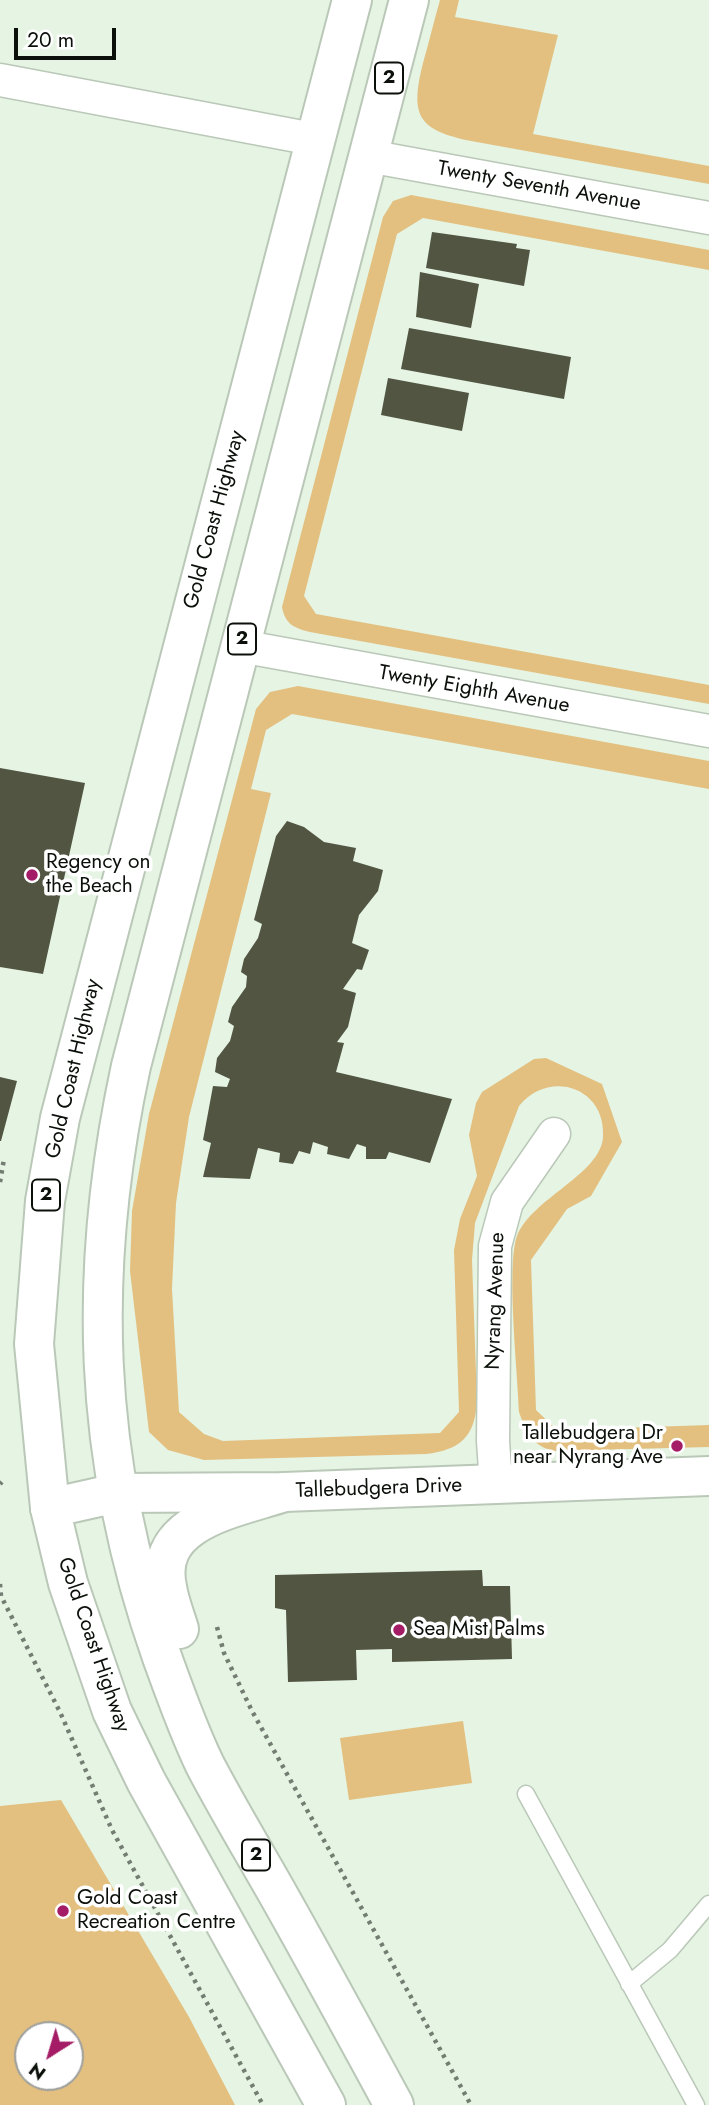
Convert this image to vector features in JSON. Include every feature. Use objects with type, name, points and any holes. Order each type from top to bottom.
[{"type":"main road","name":"Gold Coast Highway","points":[[326,2105],[171,1826],[112,1711],[68,1583],[50,1508],[34,1344],[45,1201],[60,1118],[313,139],[352,0]]},
{"type":"main road","name":"2","points":[[394,2105],[204,1764],[152,1628],[126,1539],[117,1493],[106,1426],[101,1334],[104,1230],[110,1172],[131,1066],[409,0]]},
{"type":"main road","name":"Tallebudgera Drive","points":[[50,1508],[117,1493],[284,1492],[709,1476]]},
{"type":"main road","points":[[204,1764],[203,1699],[166,1585],[168,1555],[178,1536],[191,1524],[284,1492]]},
{"type":"street","points":[[0,80],[313,139]]},
{"type":"street","name":"Twenty Seventh Avenue","points":[[368,156],[709,218]]},
{"type":"street","name":"Twenty Eighth Avenue","points":[[240,646],[709,731]]},
{"type":"street","name":"Nyrang Avenue","points":[[496,1485],[493,1413],[495,1246],[507,1202],[554,1134]]},
{"type":"lane","points":[[526,1794],[696,2105]]},
{"type":"lane","points":[[629,1984],[670,1950],[709,1904]]},
{"type":"path","points":[[0,1182],[4,1159]]},
{"type":"path","points":[[0,1584],[1,1596],[60,1712],[113,1830],[263,2105]]},
{"type":"path","points":[[213,1616],[224,1653],[251,1711],[471,2105]]},
{"type":"shaded area","points":[[440,0],[459,0],[455,17],[558,35],[533,134],[709,166],[709,184],[471,141],[453,137],[429,125],[418,108],[417,96]]},
{"type":"shaded area","points":[[411,195],[709,250],[709,270],[423,218],[397,234],[304,596],[316,614],[709,685],[709,704],[310,632],[295,627],[285,618],[282,607],[383,217],[393,201]]},
{"type":"shaded area","points":[[298,686],[709,761],[709,789],[292,714],[266,730],[251,789],[271,793],[189,1117],[176,1203],[172,1289],[179,1412],[204,1434],[223,1441],[440,1433],[459,1412],[454,1250],[460,1219],[477,1176],[469,1135],[476,1103],[482,1092],[534,1059],[546,1058],[602,1084],[622,1142],[591,1196],[567,1209],[531,1260],[536,1410],[557,1430],[709,1425],[709,1447],[555,1451],[536,1442],[519,1412],[513,1295],[517,1236],[536,1210],[591,1163],[603,1137],[601,1120],[586,1095],[560,1086],[545,1088],[531,1095],[519,1106],[475,1223],[472,1260],[477,1401],[473,1424],[463,1440],[448,1449],[426,1454],[204,1460],[168,1450],[149,1432],[130,1271],[132,1211],[149,1114],[256,709],[270,692]]},
{"type":"shaded area","points":[[463,1721],[472,1783],[349,1800],[340,1738]]},
{"type":"shaded area","name":"Gold Coast Recreation Centre","points":[[61,1800],[189,2017],[235,2105],[0,2105],[0,1806]]},
{"type":"building","points":[[432,232],[517,244],[516,248],[530,250],[524,286],[426,268]]},
{"type":"building","points":[[420,272],[479,284],[471,328],[416,317]]},
{"type":"building","points":[[409,328],[571,357],[564,399],[401,369]]},
{"type":"building","points":[[388,378],[469,393],[462,431],[381,415]]},
{"type":"building","name":"Regency on the Beach","points":[[0,768],[85,783],[43,974],[0,967]]},
{"type":"building","points":[[287,821],[304,827],[324,842],[356,848],[353,861],[383,870],[378,891],[359,915],[352,943],[369,950],[362,970],[357,969],[343,989],[356,993],[348,1027],[337,1042],[344,1043],[336,1072],[452,1099],[430,1163],[389,1152],[386,1159],[366,1159],[366,1147],[357,1144],[349,1159],[327,1154],[328,1147],[313,1142],[310,1154],[299,1151],[293,1164],[279,1162],[280,1153],[258,1148],[250,1179],[203,1177],[211,1143],[203,1140],[213,1086],[227,1087],[230,1079],[215,1072],[217,1058],[230,1041],[234,1026],[228,1022],[232,1007],[246,987],[247,976],[241,972],[244,959],[258,938],[262,924],[254,920],[276,836]]},
{"type":"building","points":[[0,1077],[17,1081],[1,1141],[0,1141]]},
{"type":"building","name":"Sea Mist Palms","points":[[482,1570],[483,1586],[510,1586],[512,1659],[392,1662],[392,1649],[356,1650],[357,1680],[288,1682],[286,1610],[275,1608],[275,1575]]},
{"type":"place","name":"Regency on the Beach","points":[[32,875]]},
{"type":"place","name":"Tallebudgera Dr near Nyrang Ave","points":[[677,1446]]},
{"type":"place","name":"Sea Mist Palms","points":[[399,1630]]},
{"type":"place","name":"Gold Coast Recreation Centre","points":[[63,1911]]}]
